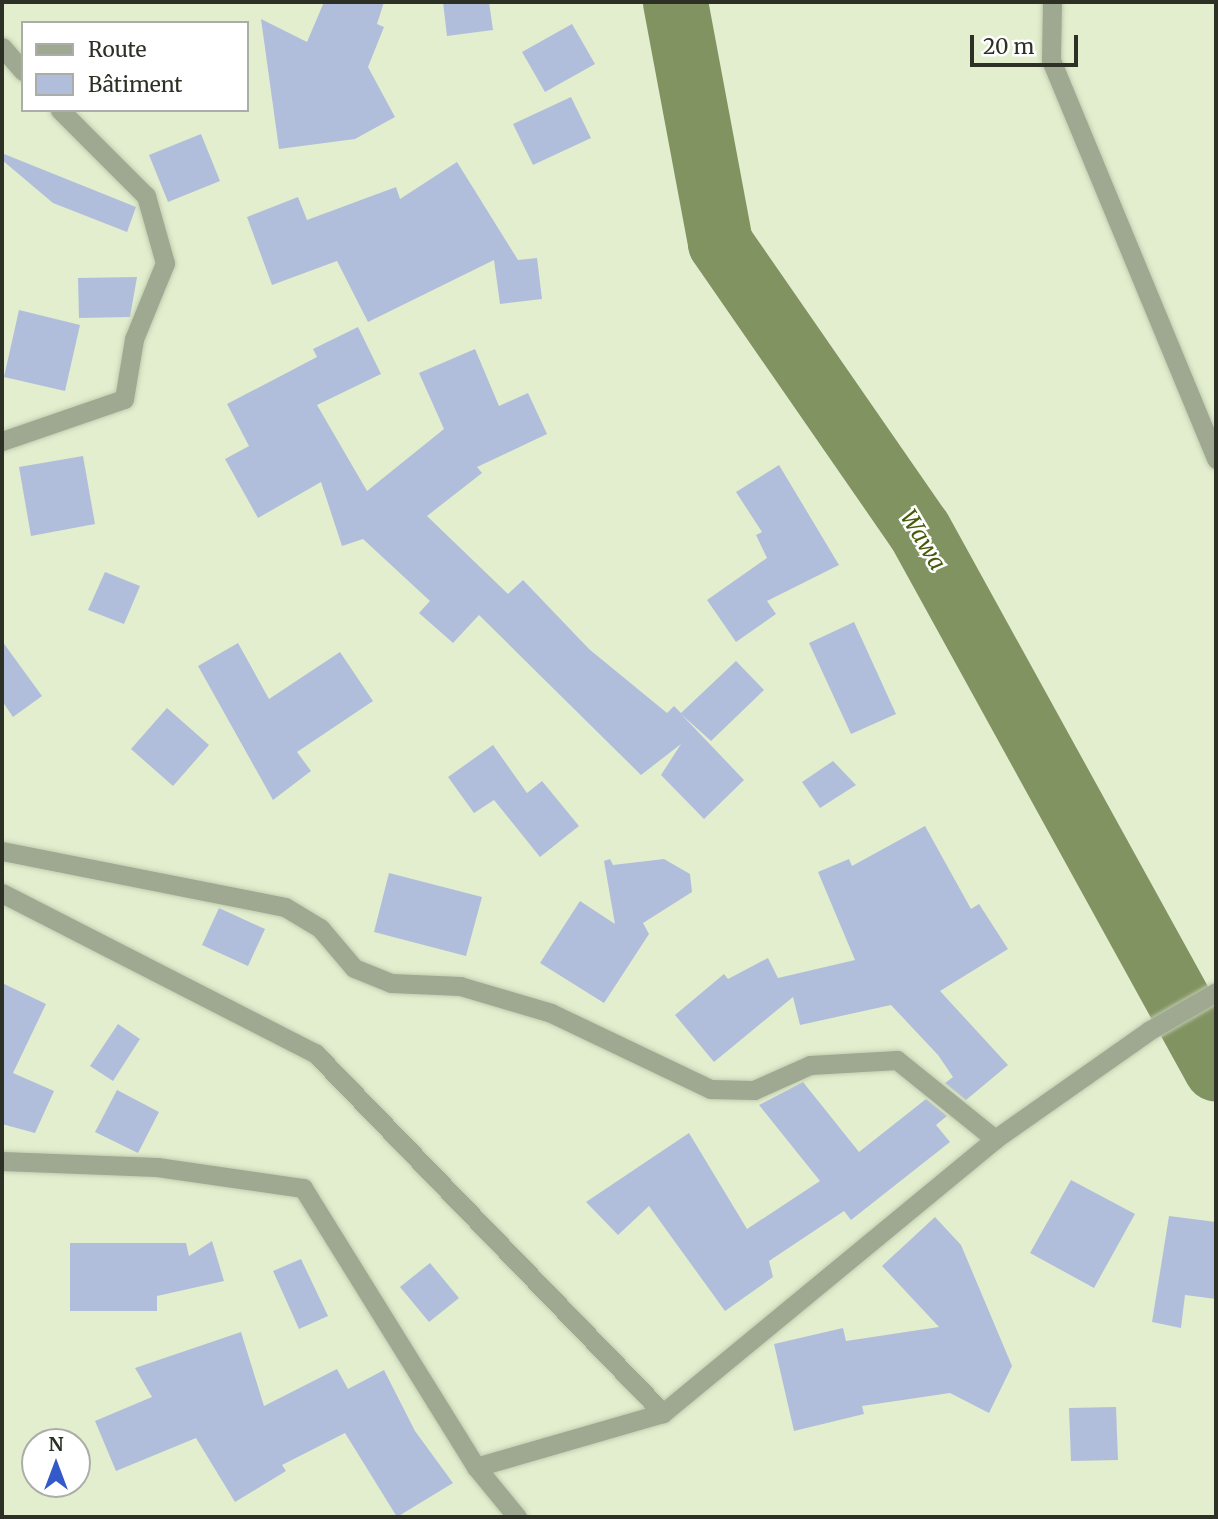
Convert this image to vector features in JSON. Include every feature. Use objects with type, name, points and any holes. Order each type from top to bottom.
[{"type":"street","points":[[1052,2],[1051,60],[1216,459]]},
{"type":"street","points":[[2,47],[21,69]]},
{"type":"street","points":[[2,441],[124,399],[134,340],[165,263],[146,196],[62,112]]},
{"type":"street","points":[[2,851],[285,907],[320,928],[354,968],[391,983],[460,986],[551,1013],[710,1089],[754,1090],[810,1065],[897,1060],[995,1139]]},
{"type":"street","points":[[2,893],[316,1053],[663,1413]]},
{"type":"street","points":[[476,1467],[663,1413],[995,1139],[1150,1030],[1216,992]]},
{"type":"street","points":[[2,1161],[157,1167],[303,1188],[476,1467],[517,1517]]},
{"type":"building","points":[[324,2],[384,2],[377,24],[384,27],[368,67],[395,117],[355,139],[279,149],[261,19],[307,42]]},
{"type":"building","points":[[443,2],[489,2],[493,30],[447,36]]},
{"type":"building","points":[[572,24],[595,64],[545,92],[522,52]]},
{"type":"building","points":[[571,97],[591,138],[533,165],[513,124]]},
{"type":"building","points":[[201,134],[220,181],[168,202],[149,155]]},
{"type":"building","points":[[4,154],[136,207],[127,232],[53,203],[2,160]]},
{"type":"building","points":[[457,162],[518,260],[537,258],[542,299],[500,304],[494,260],[368,322],[337,261],[272,285],[247,217],[298,197],[307,220],[396,187],[400,199]]},
{"type":"building","points":[[137,277],[130,317],[79,318],[78,278]]},
{"type":"building","points":[[19,310],[80,325],[65,391],[4,377]]},
{"type":"building","points":[[358,327],[381,374],[317,405],[367,491],[444,429],[419,373],[475,349],[499,406],[528,393],[547,434],[477,467],[482,473],[427,516],[508,594],[523,580],[589,649],[667,713],[674,706],[681,713],[736,661],[764,690],[711,741],[681,714],[744,780],[704,819],[661,775],[681,744],[641,775],[479,615],[453,643],[419,613],[430,601],[363,539],[342,546],[321,482],[258,518],[225,459],[249,446],[227,404],[317,357],[313,349]]},
{"type":"building","points":[[83,456],[95,524],[31,536],[19,467]]},
{"type":"building","points":[[779,465],[839,565],[767,601],[776,614],[736,642],[707,600],[767,558],[756,535],[762,532],[736,492]]},
{"type":"building","points":[[105,572],[140,586],[124,624],[88,610]]},
{"type":"building","points":[[854,622],[896,714],[851,734],[809,643]]},
{"type":"building","points":[[2,641],[42,696],[13,717],[2,701]]},
{"type":"building","points":[[238,643],[269,699],[340,652],[373,701],[297,752],[311,771],[273,800],[198,666]]},
{"type":"building","points":[[167,708],[209,745],[173,786],[131,749]]},
{"type":"building","points":[[493,745],[527,793],[542,781],[579,826],[540,857],[494,800],[474,813],[448,777]]},
{"type":"building","points":[[833,761],[856,785],[820,808],[802,782]]},
{"type":"building","points":[[925,826],[971,909],[979,904],[1008,949],[940,991],[1008,1065],[966,1100],[945,1083],[953,1077],[938,1055],[891,1005],[800,1025],[793,997],[714,1062],[675,1015],[724,974],[728,979],[768,958],[778,978],[855,960],[818,872],[849,859],[852,866]]},
{"type":"building","points":[[610,859],[613,865],[664,859],[690,874],[692,892],[643,923],[649,934],[604,1003],[540,963],[580,901],[615,924],[604,861]]},
{"type":"building","points":[[389,873],[482,897],[466,956],[374,932]]},
{"type":"building","points":[[219,908],[265,929],[248,966],[202,945]]},
{"type":"building","points":[[2,983],[46,1004],[13,1073],[54,1091],[35,1133],[2,1124]]},
{"type":"building","points":[[118,1024],[140,1039],[113,1081],[90,1066]]},
{"type":"building","points":[[803,1082],[859,1152],[926,1099],[947,1116],[936,1125],[950,1142],[851,1220],[844,1211],[769,1261],[773,1277],[725,1311],[649,1206],[618,1235],[586,1202],[689,1133],[747,1229],[820,1181],[759,1105]]},
{"type":"building","points":[[117,1090],[159,1112],[138,1153],[95,1132]]},
{"type":"building","points":[[1071,1180],[1135,1214],[1094,1288],[1030,1253]]},
{"type":"building","points":[[1169,1216],[1216,1222],[1216,1299],[1185,1295],[1181,1328],[1152,1322]]},
{"type":"building","points":[[935,1217],[961,1245],[1012,1366],[989,1413],[950,1393],[862,1406],[864,1414],[794,1431],[774,1344],[843,1328],[846,1341],[939,1327],[882,1266]]},
{"type":"building","points":[[212,1241],[224,1281],[157,1296],[157,1311],[70,1311],[70,1243],[186,1243],[189,1256]]},
{"type":"building","points":[[301,1259],[328,1316],[299,1329],[273,1271]]},
{"type":"building","points":[[430,1263],[459,1298],[429,1322],[400,1287]]},
{"type":"building","points":[[241,1332],[264,1406],[337,1369],[348,1389],[384,1370],[415,1431],[453,1483],[397,1517],[345,1433],[282,1465],[286,1471],[235,1502],[196,1438],[116,1471],[95,1421],[152,1397],[135,1368]]},
{"type":"building","points":[[1116,1407],[1118,1460],[1071,1461],[1069,1408]]},
{"type":"waterway","name":"Wawa","points":[[675,2],[720,243],[919,530],[1216,1069]]}]
